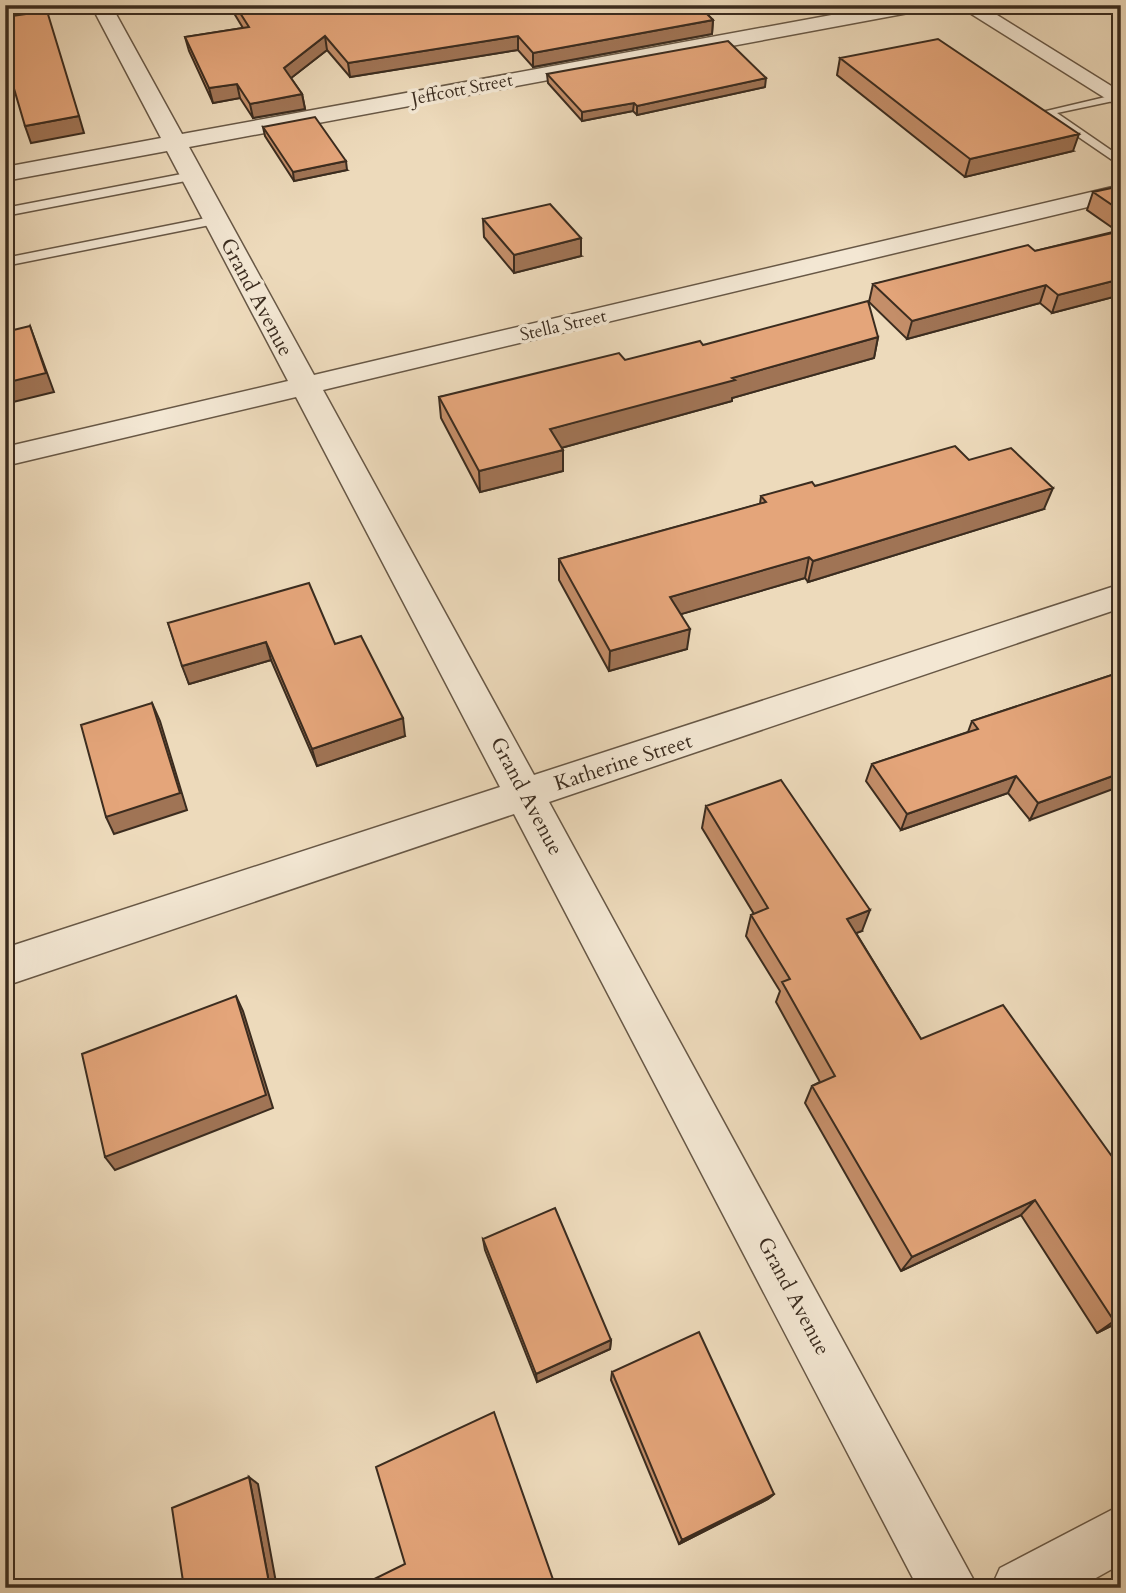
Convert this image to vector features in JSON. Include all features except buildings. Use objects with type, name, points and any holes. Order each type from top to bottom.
[{"type":"street","name":"Grand Avenue","points":[[102,5],[215,220],[527,794],[949,1588]]},
{"type":"street","name":"Jeffcott Street","points":[[5,174],[919,5]]},
{"type":"street","points":[[967,5],[1117,100]]},
{"type":"street","name":"Stella Street","points":[[5,457],[1121,192]]},
{"type":"street","name":"Katherine Street","points":[[5,967],[1121,596]]},
{"type":"street","points":[[1020,1588],[1121,1532]]},
{"type":"lane","points":[[1117,100],[1048,112],[1121,163]]},
{"type":"lane","points":[[5,212],[192,176]]},
{"type":"lane","points":[[5,262],[215,220]]}]
